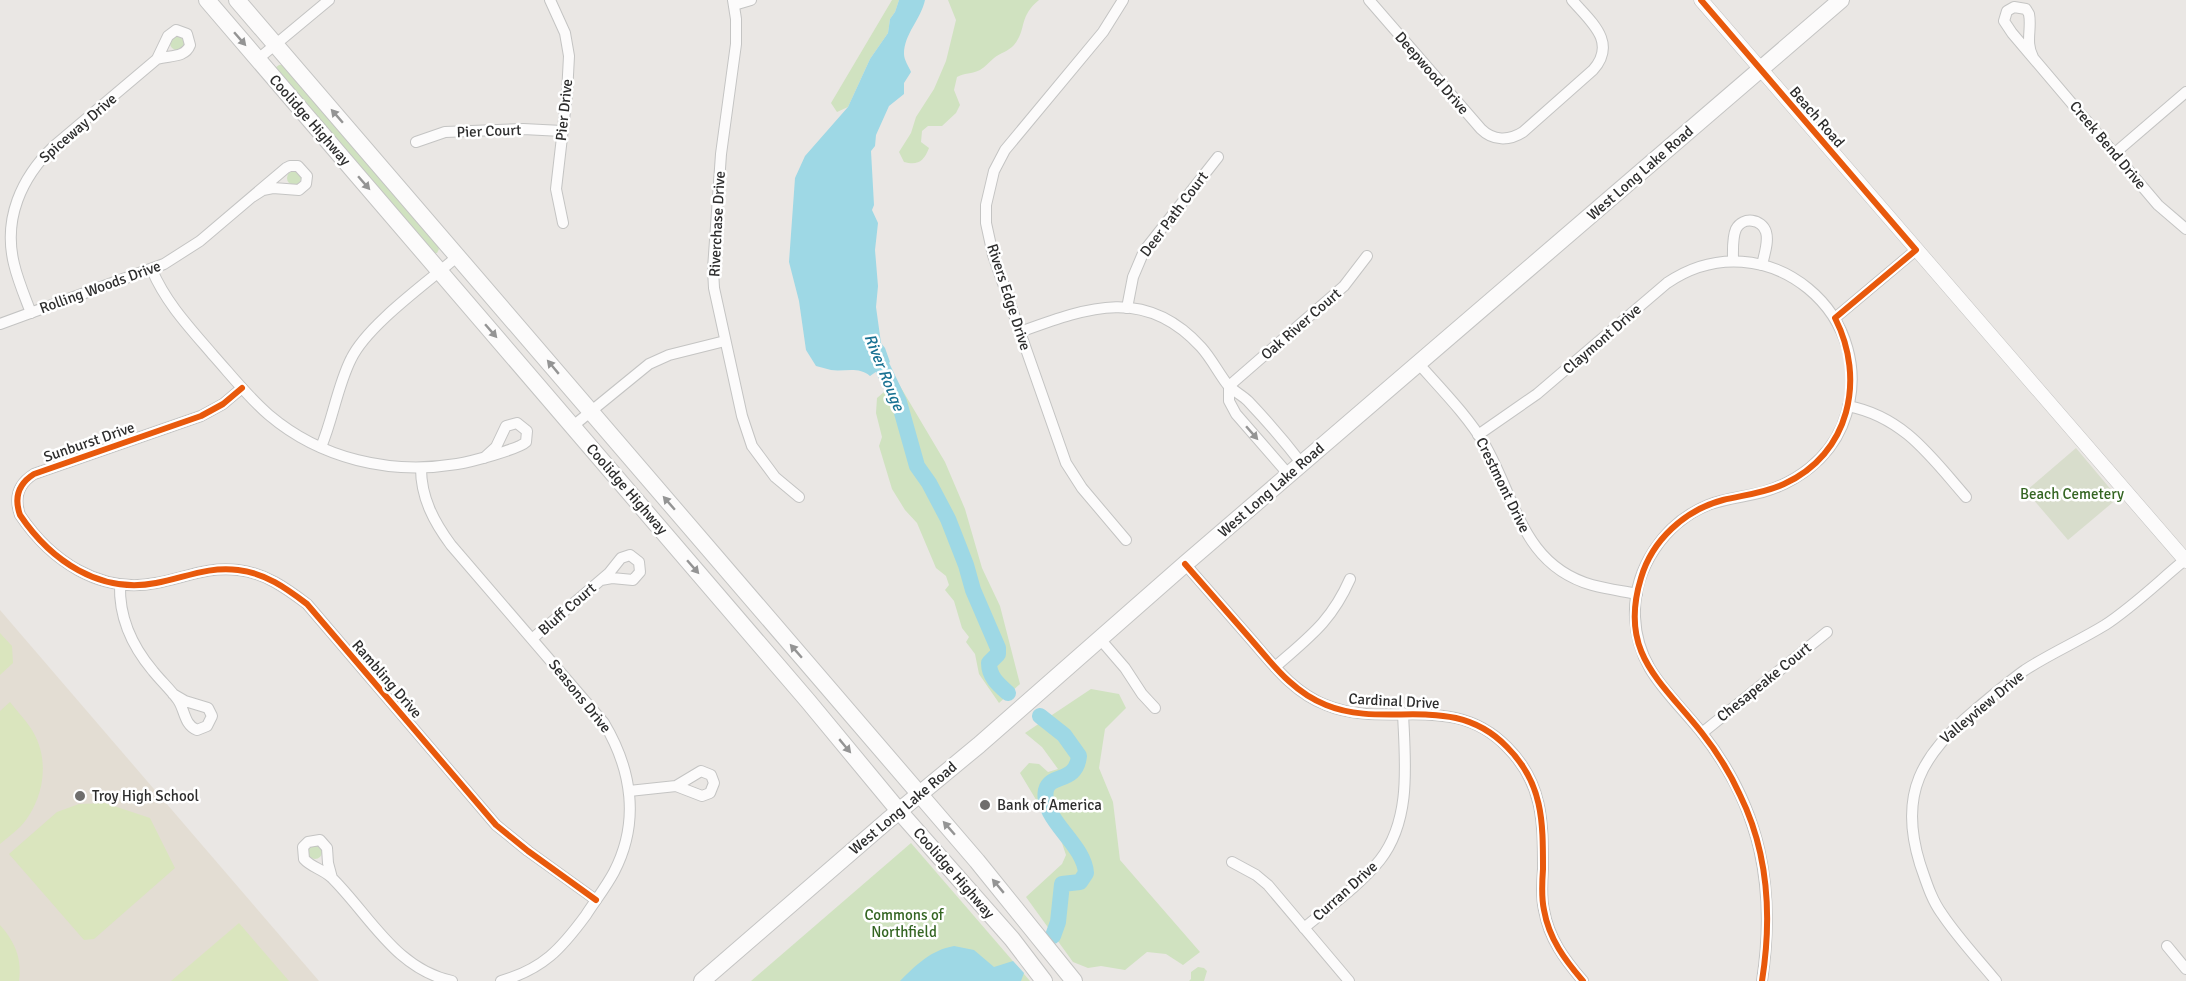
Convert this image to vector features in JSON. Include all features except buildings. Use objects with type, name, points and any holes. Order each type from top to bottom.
[{"type":"main road","name":"Coolidge Highway","points":[[207,0],[819,714],[899,811],[991,914],[1044,981]]},
{"type":"main road","name":"Coolidge Highway","points":[[237,0],[920,795],[1013,904],[1074,981]]},
{"type":"main road","name":"West Long Lake Road","points":[[702,981],[1841,0]]},
{"type":"main road","points":[[798,690],[811,692],[820,689],[824,684]]},
{"type":"main road","points":[[819,714],[832,708],[848,712]]},
{"type":"main road","points":[[991,914],[997,917],[1008,914],[1013,904]]},
{"type":"main road","points":[[1012,939],[1017,930],[1022,928],[1034,930]]},
{"type":"street","points":[[258,59],[329,0]]},
{"type":"street","name":"Pier Drive","points":[[550,0],[565,33],[569,56],[568,88],[556,196],[563,223]]},
{"type":"street","points":[[734,2],[751,0]]},
{"type":"street","name":"Rivers Edge Drive","points":[[1123,0],[1103,33],[1005,150],[990,184],[986,205],[986,223],[993,255],[1066,464],[1082,488],[1126,540]]},
{"type":"street","name":"Deepwood Drive","points":[[1369,0],[1481,129],[1501,139],[1523,132],[1593,70],[1602,58],[1604,45],[1600,33],[1572,0]]},
{"type":"street","name":"Beach Road","points":[[1701,0],[2186,560]]},
{"type":"street","name":"Riverchase Drive","points":[[734,2],[736,44],[721,154],[713,269],[714,288],[742,416],[752,446],[775,477],[800,497]]},
{"type":"street","name":"Creek Bend Drive","points":[[2033,57],[2158,205],[2186,229]]},
{"type":"street","name":"Spiceway Drive","points":[[31,313],[14,266],[11,244],[11,220],[22,187],[35,166],[47,153],[157,59]]},
{"type":"street","points":[[2115,153],[2186,93]]},
{"type":"street","name":"Pier Court","points":[[416,142],[445,132],[523,129],[562,131]]},
{"type":"street","name":"Deer Path Court","points":[[1127,308],[1133,276],[1144,251],[1218,157]]},
{"type":"street","name":"Rolling Woods Drive","points":[[0,324],[152,270],[191,249],[252,197],[290,166],[302,168],[307,176],[306,184],[299,190],[273,188],[263,190],[252,197]]},
{"type":"street","points":[[1733,261],[1736,230],[1742,223],[1751,220],[1761,225],[1766,233],[1762,265]]},
{"type":"street","points":[[1835,318],[1916,250]]},
{"type":"street","points":[[321,447],[351,358],[362,342],[458,256]]},
{"type":"street","name":"Oak River Court","points":[[1229,386],[1344,286],[1367,256]]},
{"type":"street","name":"Claymont Drive","points":[[1478,435],[1537,394],[1675,277],[1702,266],[1733,261],[1762,265],[1782,272],[1803,284],[1824,302],[1835,318],[1847,345],[1851,368],[1851,388],[1840,430],[1827,450],[1818,461],[1797,477],[1773,489],[1710,505],[1691,514],[1676,525],[1650,556],[1644,568],[1635,606],[1636,630],[1642,655],[1648,667],[1664,690],[1702,733],[1730,774],[1741,797],[1760,853],[1767,895],[1768,921],[1762,981]]},
{"type":"street","points":[[152,270],[172,308],[242,388],[280,424],[321,447],[366,463],[421,468],[484,458]]},
{"type":"street","points":[[1020,332],[1086,309],[1100,307],[1127,308],[1158,316],[1186,333],[1207,354],[1229,386],[1250,403],[1295,469]]},
{"type":"street","points":[[573,426],[649,364],[669,355],[725,341]]},
{"type":"street","name":"Crestmont Drive","points":[[1418,363],[1478,435],[1498,471],[1526,535],[1545,557],[1556,567],[1579,580],[1637,594]]},
{"type":"street","points":[[1229,386],[1229,401],[1236,414],[1295,469]]},
{"type":"street","name":"Sunburst Drive","points":[[120,585],[104,582],[78,572],[51,551],[20,515],[16,502],[19,489],[34,474],[201,416],[223,404],[242,388]]},
{"type":"street","points":[[1848,406],[1877,414],[1900,428],[1920,445],[1966,497]]},
{"type":"street","name":"Seasons Drive","points":[[421,468],[423,489],[436,523],[451,545],[604,723],[622,757],[629,791],[628,829],[624,850],[613,874],[596,900],[569,938],[551,957],[529,971],[501,981]]},
{"type":"street","name":"Valleyview Drive","points":[[1996,981],[1941,914],[1926,883],[1913,840],[1912,828],[1914,795],[1922,769],[1944,737],[2000,688],[2027,669],[2115,618],[2186,560]]},
{"type":"street","name":"Cardinal Drive","points":[[1185,564],[1294,687],[1326,705],[1361,713],[1451,716],[1478,726],[1505,744],[1532,781],[1541,812],[1542,897],[1546,922],[1556,946],[1583,981]]},
{"type":"street","name":"Rambling Drive","points":[[120,585],[147,585],[199,572],[230,569],[257,573],[287,589],[307,604],[496,825],[596,900]]},
{"type":"street","points":[[1275,667],[1326,621],[1339,603],[1350,579]]},
{"type":"street","name":"Bluff Court","points":[[533,638],[601,580]]},
{"type":"street","points":[[120,585],[122,614],[130,638],[141,656],[173,694]]},
{"type":"street","name":"Chesapeake Court","points":[[1702,733],[1827,632]]},
{"type":"street","points":[[1100,639],[1155,708]]},
{"type":"street","name":"Curran Drive","points":[[1304,928],[1365,876],[1380,860],[1395,834],[1403,800],[1403,713]]},
{"type":"street","points":[[629,791],[676,786]]},
{"type":"street","points":[[1232,862],[1256,875],[1268,885],[1349,981]]},
{"type":"street","points":[[332,878],[374,928],[405,959],[424,972],[452,981]]},
{"type":"street","points":[[2167,946],[2186,969]]},
{"type":"shaded area","name":"Troy High School","points":[[0,610],[319,981],[0,981]]},
{"type":"green space","points":[[892,0],[899,0],[890,19],[888,33],[870,59],[848,107],[837,112],[831,103]]},
{"type":"green space","points":[[948,0],[1039,0],[1028,12],[1018,39],[1012,47],[996,56],[980,70],[957,77],[954,90],[960,105],[956,113],[942,126],[928,126],[922,131],[921,142],[929,148],[923,159],[917,163],[904,162],[899,152],[911,133],[916,117],[934,89],[946,61],[956,20]]},
{"type":"green space","points":[[177,36],[182,38],[184,43],[182,48],[177,50],[172,48],[170,43],[172,38]]},
{"type":"green space","points":[[284,65],[436,243],[439,249],[437,253],[431,253],[275,68]]},
{"type":"green space","points":[[294,171],[299,173],[301,178],[299,183],[294,185],[289,183],[287,178],[289,173]]},
{"type":"green space","points":[[897,381],[945,462],[965,509],[982,568],[1000,606],[1020,684],[999,703],[979,674],[975,654],[966,642],[969,637],[962,628],[954,601],[945,590],[949,585],[946,576],[936,568],[917,523],[905,510],[892,489],[879,446],[882,437],[876,413],[877,398]]},
{"type":"green space","name":"Beach Cemetery","points":[[2076,448],[2118,498],[2068,540],[2026,491]]},
{"type":"green space","points":[[0,633],[12,646],[13,663],[0,675]]},
{"type":"green space","points":[[1091,689],[1119,694],[1126,708],[1105,729],[1099,768],[1113,802],[1120,860],[1200,952],[1183,965],[1166,954],[1147,952],[1125,970],[1101,966],[1088,968],[1073,962],[1026,897],[1062,864],[1066,855],[1062,843],[1020,773],[1029,763],[1039,764],[1048,772],[1058,769],[1042,747],[1025,733]]},
{"type":"green space","points":[[10,702],[37,739],[43,764],[40,791],[29,815],[21,826],[0,844],[0,711]]},
{"type":"green space","points":[[105,803],[150,818],[175,868],[94,939],[84,940],[9,854],[57,812],[79,804]]},
{"type":"green space","name":"Commons of Northfield","points":[[911,843],[1030,981],[751,981]]},
{"type":"green space","points":[[315,845],[320,847],[322,852],[320,857],[315,859],[310,857],[308,852],[310,847]]},
{"type":"green space","points":[[239,923],[289,981],[171,981]]},
{"type":"green space","points":[[0,925],[16,951],[19,981],[0,981]]},
{"type":"green space","points":[[1198,967],[1207,971],[1204,981],[1189,981],[1191,972]]},
{"type":"water","points":[[899,0],[925,0],[905,47],[904,56],[911,72],[904,83],[904,94],[889,106],[876,135],[875,146],[871,151],[874,205],[872,210],[878,223],[875,250],[878,286],[876,307],[881,343],[890,362],[870,376],[861,371],[831,370],[816,366],[806,350],[799,301],[789,262],[795,178],[805,156],[848,107],[870,59],[888,33],[890,19]]},
{"type":"water","points":[[954,946],[974,950],[994,967],[1013,961],[1024,973],[1021,981],[900,981],[931,955]]},
{"type":"waterway","name":"River Rouge","points":[[873,348],[899,402],[917,466],[948,519],[973,590],[998,648],[998,654],[989,663],[991,672],[995,680],[1008,693]]},
{"type":"waterway","name":"River Rouge","points":[[1040,716],[1064,735],[1079,756],[1073,771],[1048,785],[1046,801],[1055,821],[1078,851],[1086,873],[1080,882],[1062,884],[1058,922],[1053,936]]},
{"type":"cycle path","points":[[1701,0],[1916,250],[1835,318],[1844,341],[1849,365],[1850,389],[1846,413],[1837,434],[1824,454],[1806,471],[1784,484],[1762,492],[1723,500],[1683,519],[1672,528],[1653,551],[1641,578],[1635,604],[1635,627],[1639,646],[1648,664],[1718,755],[1750,817],[1766,886],[1767,934],[1762,981]]},
{"type":"cycle path","points":[[242,388],[223,404],[201,416],[34,474],[24,482],[19,492],[17,503],[20,515],[46,547],[62,560],[97,578],[135,585],[227,569],[257,574],[291,592],[307,604],[496,825],[596,900]]},
{"type":"cycle path","points":[[1185,564],[1283,675],[1314,699],[1349,712],[1419,714],[1465,720],[1486,730],[1507,747],[1528,774],[1538,804],[1542,835],[1542,900],[1546,921],[1559,948],[1583,981]]},
{"type":"place","name":"Troy High School","points":[[80,796]]},
{"type":"place","name":"Bank of America","points":[[985,805]]}]
